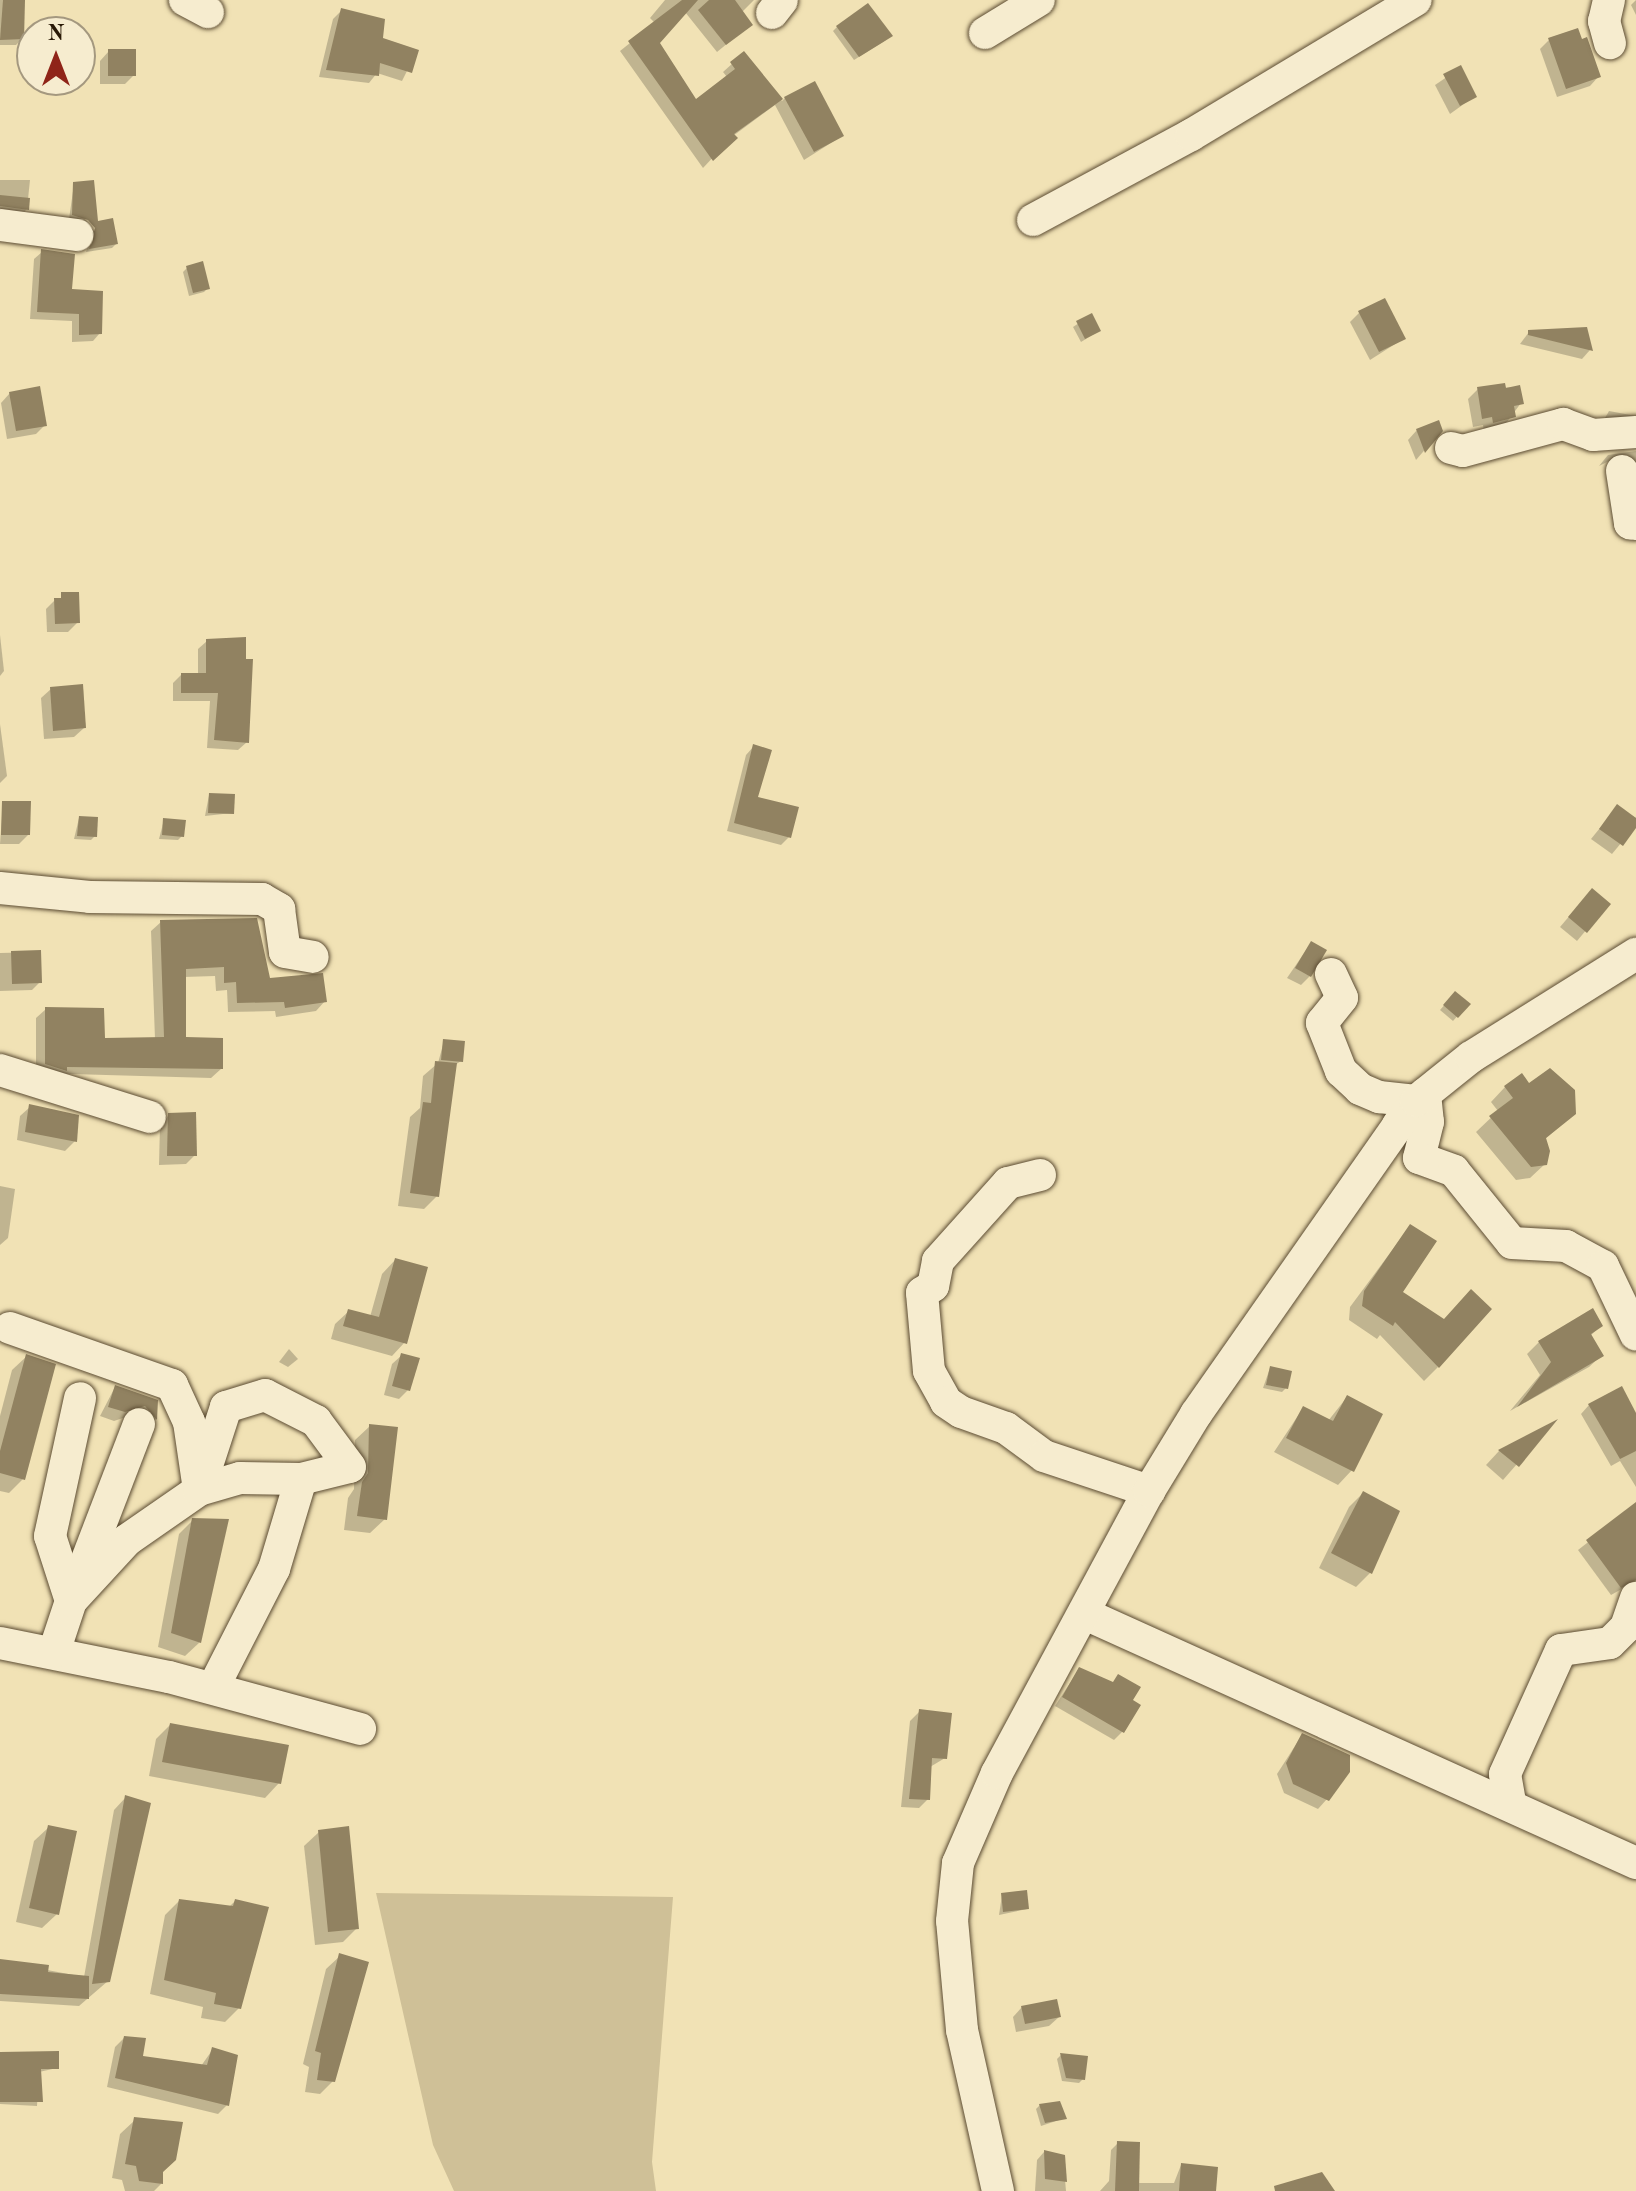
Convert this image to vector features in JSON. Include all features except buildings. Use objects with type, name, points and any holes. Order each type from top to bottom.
[{"type":"street","points":[[985,33],[1039,0]]},
{"type":"street","points":[[1033,220],[1191,135],[1416,0]]},
{"type":"street","points":[[1609,0],[1604,21],[1610,43]]},
{"type":"street","points":[[0,225],[77,235]]},
{"type":"street","points":[[1451,448],[1463,451],[1563,424],[1593,435],[1636,432]]},
{"type":"street","points":[[1622,471],[1633,524]]},
{"type":"street","points":[[0,888],[90,897],[262,899],[279,909],[285,952],[313,957]]},
{"type":"street","points":[[998,2191],[962,2030],[952,1921],[958,1863],[997,1773],[1149,1491],[1255,1328],[1388,1138],[1421,1097],[1532,1015],[1636,954]]},
{"type":"street","points":[[1331,974],[1342,998],[1322,1023],[1341,1071],[1360,1089],[1379,1097],[1421,1097]]},
{"type":"street","points":[[0,1070],[150,1117]]},
{"type":"street","points":[[1419,1158],[1428,1122],[1421,1097]]},
{"type":"street","points":[[1388,1138],[1419,1158],[1454,1171],[1512,1243],[1566,1246],[1603,1266],[1636,1335]]},
{"type":"street","points":[[1040,1175],[1008,1183],[938,1261],[933,1286],[922,1293],[929,1371],[946,1402],[961,1412],[1006,1428],[1044,1456],[1149,1491]]},
{"type":"street","points":[[10,1328],[172,1385],[189,1422],[199,1490]]},
{"type":"street","points":[[71,1601],[127,1540],[199,1490],[240,1478],[301,1479],[350,1467],[316,1421],[265,1395],[226,1407],[199,1490]]},
{"type":"street","points":[[71,1601],[50,1536],[80,1398]]},
{"type":"street","points":[[54,1652],[139,1424]]},
{"type":"street","points":[[213,1688],[274,1569],[301,1479]]},
{"type":"street","points":[[1510,1802],[1505,1774],[1561,1650],[1610,1643],[1626,1627],[1636,1598]]},
{"type":"street","points":[[1085,1614],[1510,1802],[1636,1863]]},
{"type":"street","points":[[0,1643],[213,1688],[360,1729]]},
{"type":"shaded area","points":[[376,1893],[673,1897],[652,2162],[656,2191],[454,2191],[433,2145]]}]
